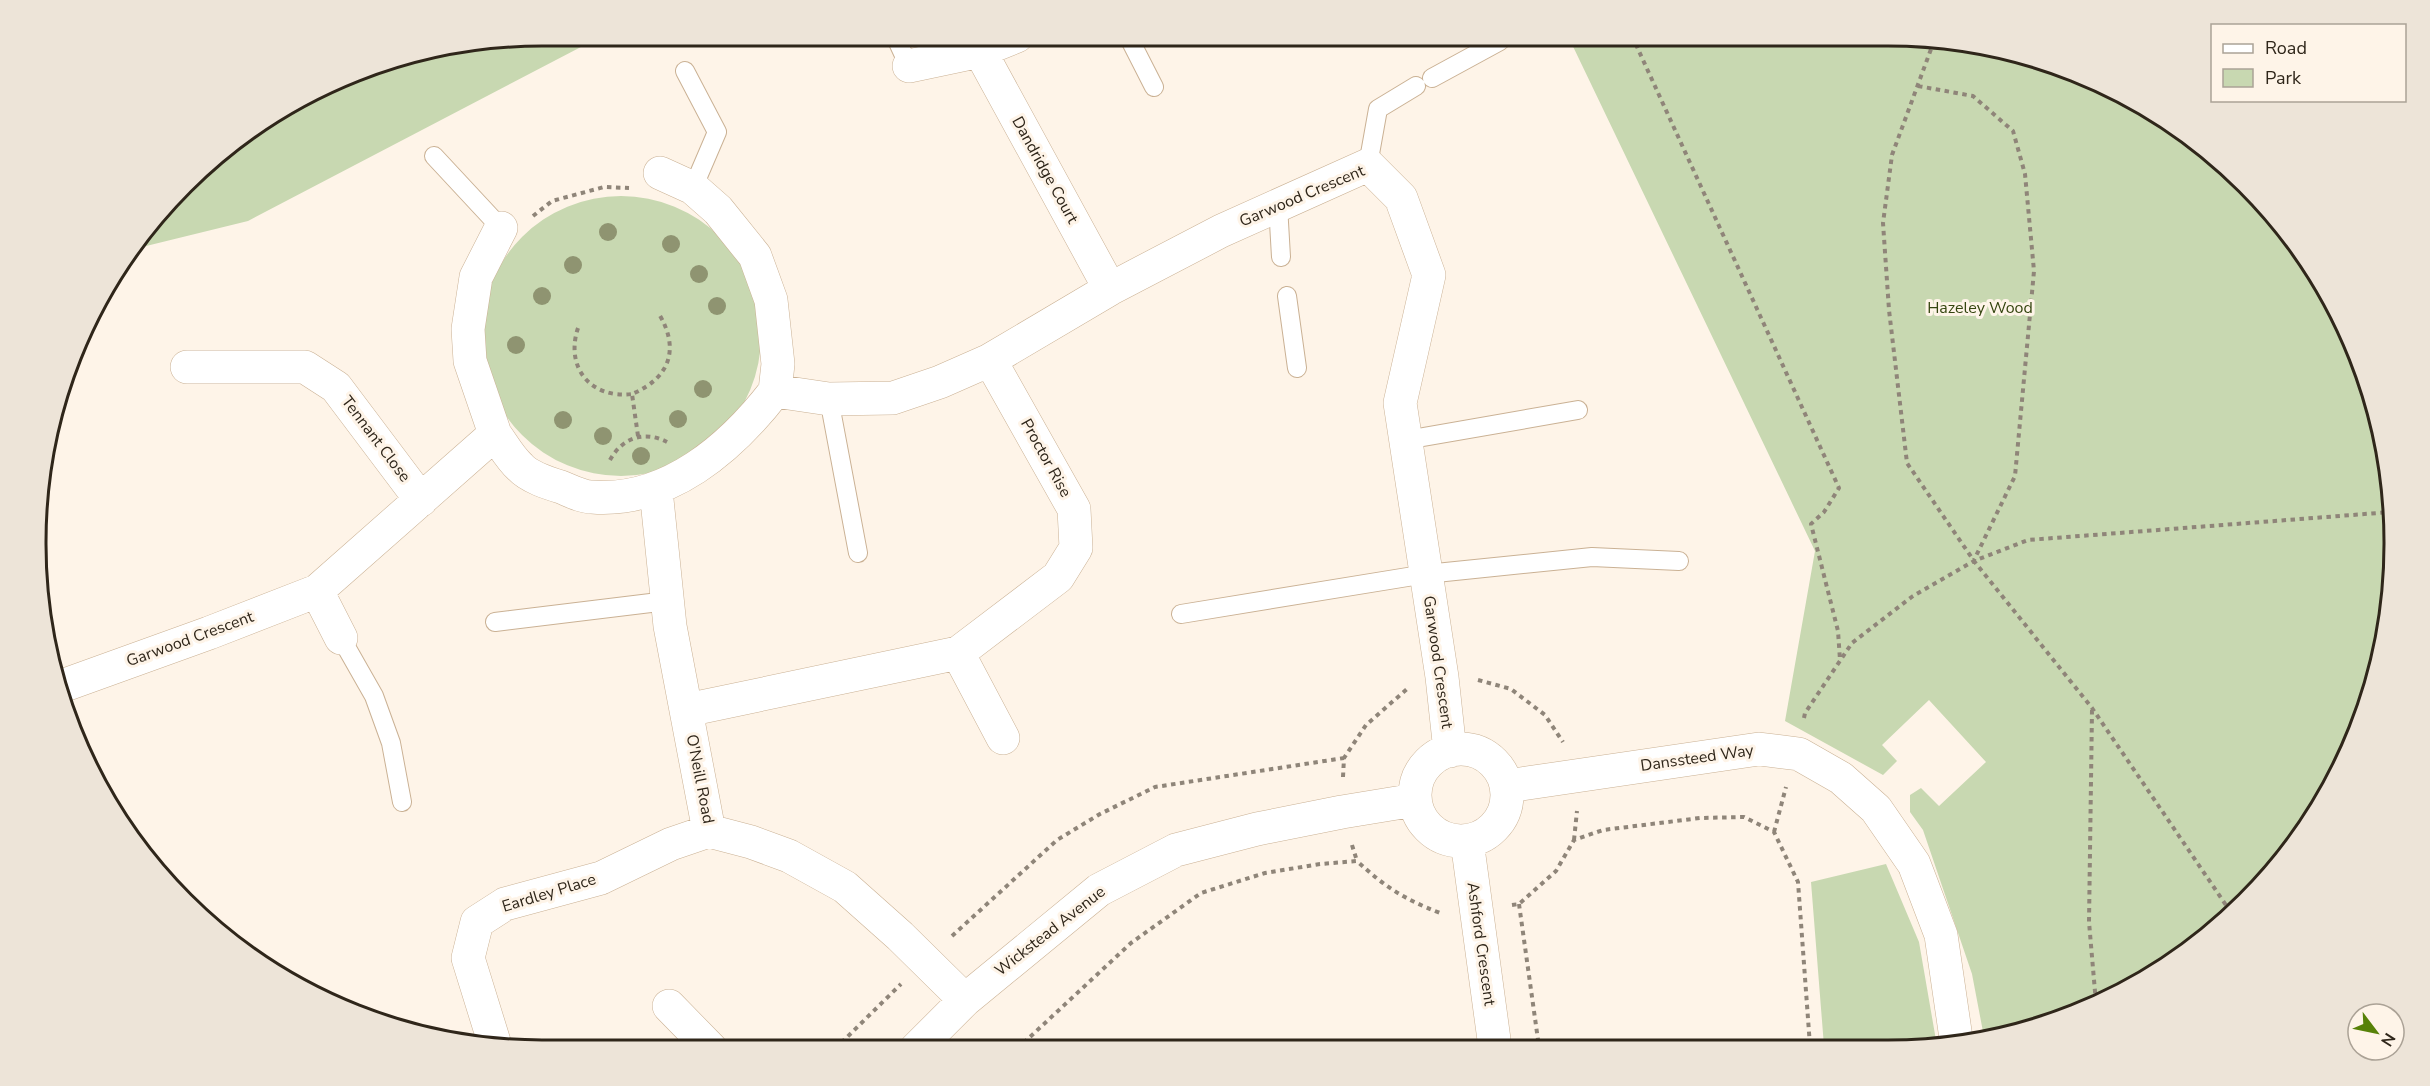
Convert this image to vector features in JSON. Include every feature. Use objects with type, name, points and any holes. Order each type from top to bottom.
[{"type":"street","points":[[909,66],[980,51],[992,46]]},
{"type":"street","name":"Dandridge Court","points":[[980,51],[1110,289]]},
{"type":"street","name":"Garwood Crescent","points":[[775,392],[829,399],[893,398],[940,382],[990,360],[1110,289],[1221,231],[1368,165],[1401,198],[1429,275],[1400,403],[1442,677],[1450,751]]},
{"type":"street","points":[[501,228],[476,277],[468,329],[470,362],[495,434],[521,468],[549,483],[590,497],[628,496],[656,490],[722,449],[753,420],[775,392],[778,364],[771,300],[755,256],[718,210],[693,188],[660,173]]},
{"type":"street","name":"Proctor Rise","points":[[687,710],[958,653],[1058,577],[1076,548],[1074,509],[990,360]]},
{"type":"street","name":"Tennant Close","points":[[187,367],[305,367],[336,387],[422,500]]},
{"type":"street","name":"Garwood Crescent","points":[[67,684],[317,591],[495,434]]},
{"type":"street","name":"O'Neill Road","points":[[656,490],[667,601],[709,831],[751,842],[789,856],[845,887],[900,936],[965,1000]]},
{"type":"street","points":[[317,591],[340,638]]},
{"type":"street","points":[[958,653],[1003,738]]},
{"type":"street","name":"Danssteed Way","points":[[1507,786],[1759,748],[1799,754],[1841,778],[1876,809],[1914,864],[1941,935],[1955,1034]]},
{"type":"street","points":[[1465,749],[1479,753],[1492,761],[1507,786],[1507,802],[1494,828],[1481,837],[1467,841],[1452,841],[1438,836],[1427,827],[1419,814],[1415,800],[1420,774],[1437,756],[1450,751],[1465,749]]},
{"type":"street","name":"Wickstead Avenue","points":[[925,1040],[965,1000],[1099,890],[1176,850],[1278,825],[1415,800]]},
{"type":"street","name":"Eardley Place","points":[[492,1036],[468,958],[477,922],[505,904],[601,878],[671,844],[709,831]]},
{"type":"street","name":"Ashford Crescent","points":[[1467,841],[1494,1040]]},
{"type":"street","points":[[669,1006],[702,1040]]},
{"type":"lane","points":[[900,46],[909,66]]},
{"type":"lane","points":[[1133,46],[1154,87]]},
{"type":"lane","points":[[1432,78],[1491,46]]},
{"type":"lane","points":[[685,71],[717,132],[693,188]]},
{"type":"lane","points":[[1368,165],[1378,109],[1416,86]]},
{"type":"lane","points":[[434,156],[501,228]]},
{"type":"lane","points":[[1278,206],[1281,257]]},
{"type":"lane","points":[[1287,296],[1297,368]]},
{"type":"lane","points":[[829,399],[858,552]]},
{"type":"lane","points":[[1406,440],[1578,410]]},
{"type":"lane","points":[[1181,614],[1426,574],[1592,557],[1679,561]]},
{"type":"lane","points":[[495,622],[667,601]]},
{"type":"lane","points":[[340,638],[374,696],[388,733],[402,802]]},
{"type":"path","points":[[1637,46],[1839,488],[1824,512],[1811,524],[1838,631],[1840,662]]},
{"type":"path","points":[[1931,49],[1892,155],[1883,223],[1889,310],[1907,463],[1974,561],[2092,708],[2226,905]]},
{"type":"path","points":[[1918,86],[1973,96],[2013,131],[2025,174],[2034,271],[2015,476],[1974,561]]},
{"type":"path","points":[[501,228],[514,231],[552,201],[604,187],[654,190],[660,173]]},
{"type":"path","points":[[578,328],[574,341],[574,355],[578,368],[586,380],[607,393],[632,394],[647,387],[660,376],[668,362],[670,345],[667,328],[659,314]]},
{"type":"path","points":[[632,394],[638,436]]},
{"type":"path","points":[[1774,832],[1805,713],[1852,643],[1913,596],[1974,561],[2028,540],[2382,513]]},
{"type":"path","points":[[2092,708],[2089,922],[2095,994]]},
{"type":"path","points":[[1026,1040],[1131,943],[1201,893],[1265,873],[1320,864],[1357,861],[1381,884],[1413,903],[1445,915],[1519,904],[1556,871],[1574,840],[1603,830],[1700,818],[1744,817],[1774,832],[1798,882],[1810,1040]]},
{"type":"path","points":[[1519,904],[1538,1040]]},
{"type":"green space","points":[[583,46],[248,221],[145,246],[192,192],[241,149],[295,113],[353,84],[414,63],[446,56],[511,48]]},
{"type":"green space","name":"Hazeley Wood","points":[[1573,46],[1887,46],[1952,51],[2016,63],[2077,84],[2107,98],[2163,130],[2214,170],[2260,216],[2300,267],[2332,323],[2346,353],[2367,414],[2379,478],[2384,543],[2374,640],[2357,703],[2332,763],[2300,819],[2281,845],[2238,894],[2189,937],[2163,956],[2107,988],[2077,1002],[2016,1023],[1983,1030],[1972,974],[1923,830],[1910,812],[1910,795],[1921,788],[1939,806],[1986,762],[1929,700],[1882,745],[1897,761],[1883,775],[1785,721],[1815,551]]},
{"type":"green space","points":[[607,196],[635,196],[675,206],[687,212],[710,227],[730,247],[751,282],[759,309],[761,336],[759,363],[751,390],[730,425],[710,445],[687,460],[662,470],[635,476],[607,476],[567,466],[555,460],[532,445],[512,425],[497,402],[487,377],[481,350],[481,322],[491,282],[497,270],[512,247],[532,227],[555,212],[580,202]]},
{"type":"green space","points":[[1886,864],[1919,942],[1935,1037],[1887,1040],[1824,1040],[1811,882]]}]
